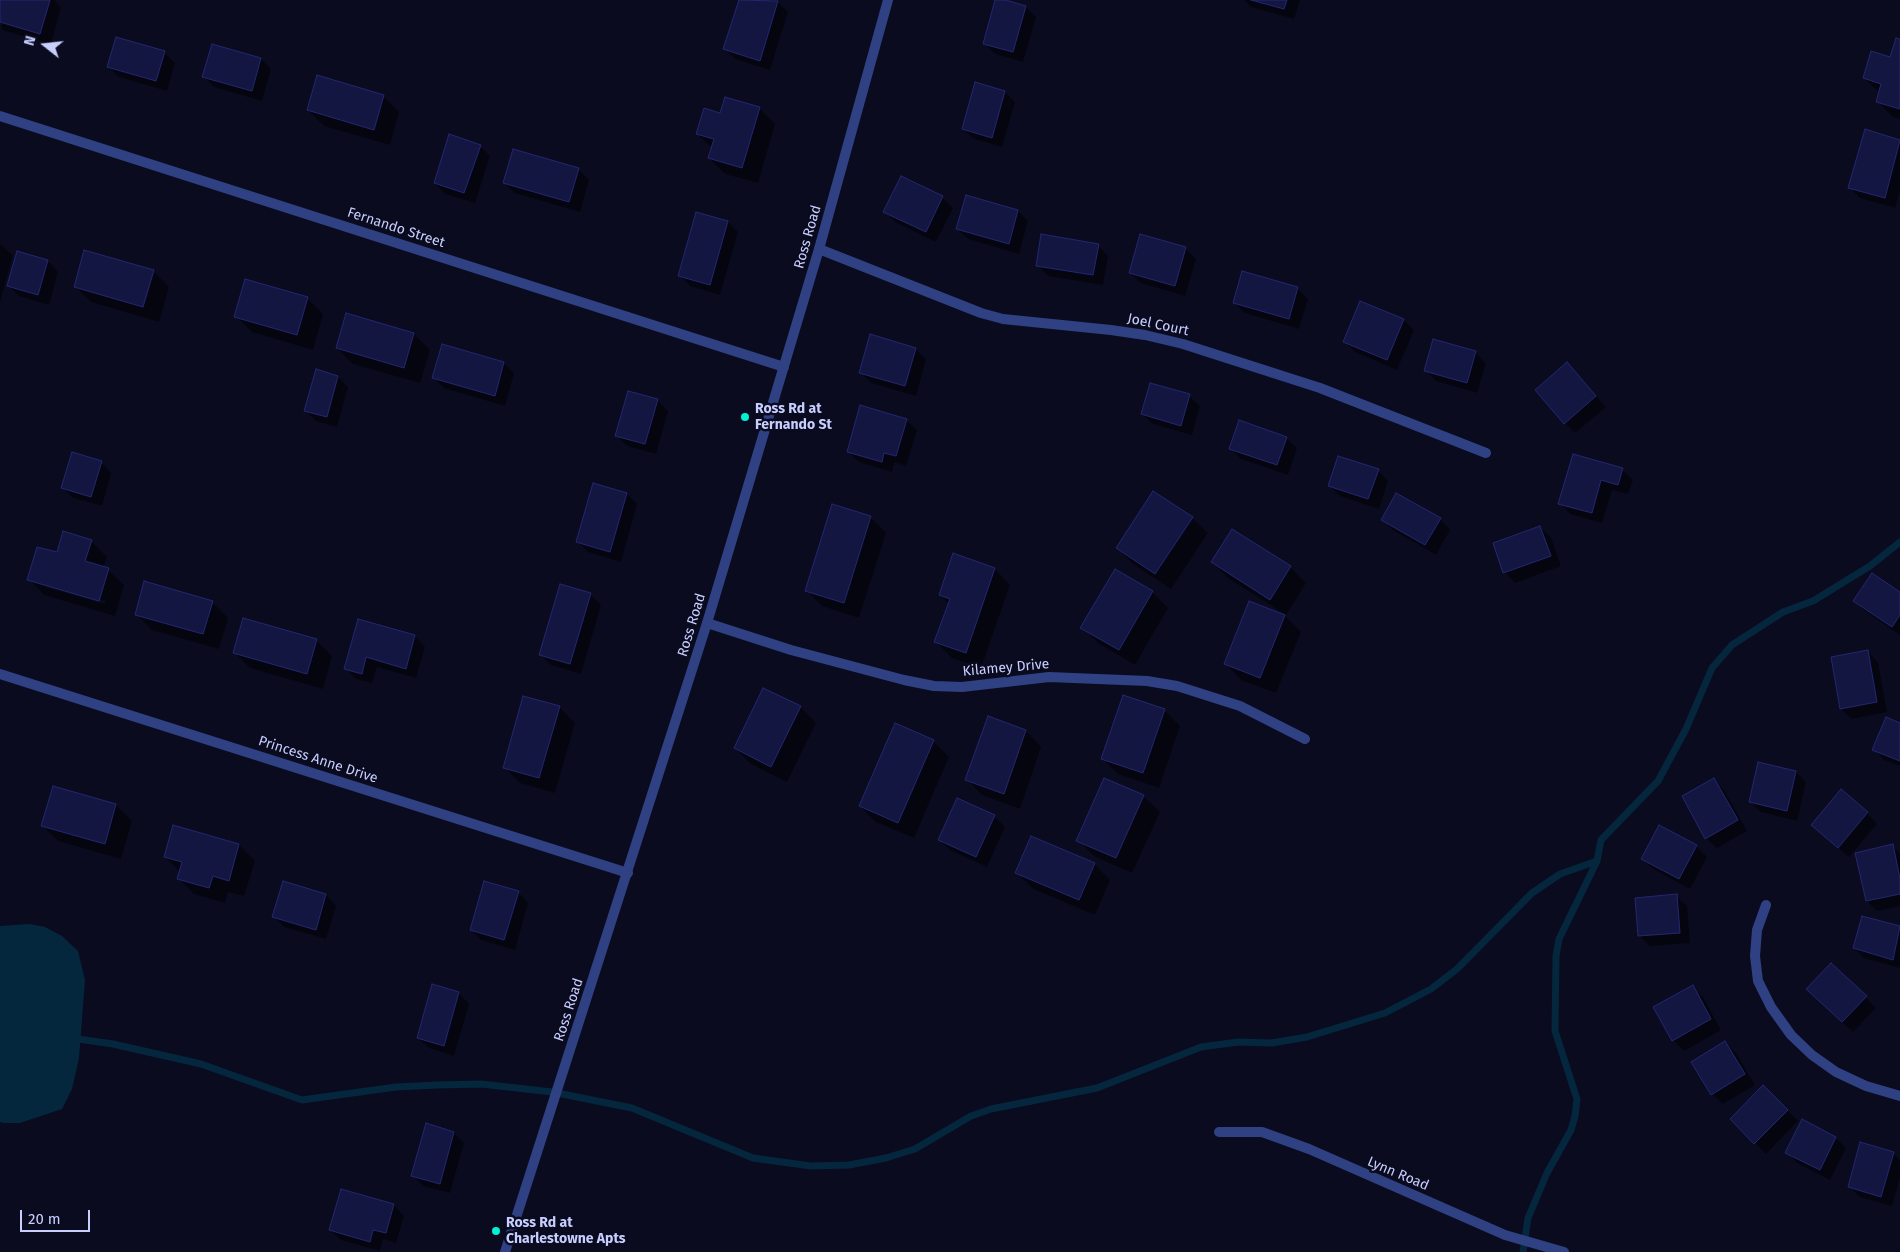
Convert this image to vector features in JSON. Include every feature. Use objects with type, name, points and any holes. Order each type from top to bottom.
[{"type":"street","name":"Ross Road","points":[[505,1252],[707,623],[819,249],[888,0]]},
{"type":"street","name":"Fernando Street","points":[[0,116],[784,367]]},
{"type":"street","name":"Joel Court","points":[[819,249],[981,313],[1003,319],[1120,331],[1183,344],[1320,388],[1486,453]]},
{"type":"street","name":"Kilamey Drive","points":[[707,623],[791,650],[904,680],[934,686],[962,686],[1049,677],[1147,681],[1178,686],[1240,706],[1305,739]]},
{"type":"street","name":"Princess Anne Drive","points":[[0,674],[628,873]]},
{"type":"street","points":[[1766,905],[1757,930],[1755,956],[1758,981],[1771,1007],[1791,1035],[1812,1055],[1836,1072],[1866,1086],[1900,1096]]},
{"type":"street","name":"Lynn Road","points":[[1219,1132],[1262,1132],[1310,1149],[1505,1235],[1564,1252]]},
{"type":"water","points":[[30,924],[45,927],[62,936],[78,951],[85,980],[79,1058],[72,1089],[62,1109],[20,1123],[4,1123],[0,1122],[0,926]]},
{"type":"building","points":[[0,0],[50,0],[40,34],[0,22]]},
{"type":"building","points":[[739,0],[778,1],[760,61],[723,49]]},
{"type":"building","points":[[995,0],[1006,0],[1026,6],[1013,52],[983,44]]},
{"type":"building","points":[[1251,0],[1287,0],[1284,9]]},
{"type":"building","points":[[116,37],[165,51],[156,81],[107,67]]},
{"type":"building","points":[[1896,38],[1900,39],[1900,109],[1876,102],[1881,84],[1863,78],[1871,51],[1890,57]]},
{"type":"building","points":[[212,44],[261,58],[252,91],[202,77]]},
{"type":"building","points":[[317,75],[384,95],[374,130],[307,110]]},
{"type":"building","points":[[975,82],[1005,91],[992,138],[962,129]]},
{"type":"building","points":[[725,97],[760,107],[742,168],[708,158],[714,139],[696,134],[704,108],[720,113]]},
{"type":"building","points":[[1865,129],[1900,140],[1885,198],[1848,188]]},
{"type":"building","points":[[449,134],[481,145],[464,193],[434,183]]},
{"type":"building","points":[[513,149],[579,168],[569,202],[503,183]]},
{"type":"building","points":[[901,176],[943,196],[926,232],[883,212]]},
{"type":"building","points":[[966,195],[1018,210],[1009,244],[956,229]]},
{"type":"building","points":[[696,212],[728,221],[710,285],[678,276]]},
{"type":"building","points":[[1041,234],[1099,244],[1093,275],[1036,266]]},
{"type":"building","points":[[1140,234],[1186,247],[1175,286],[1129,273]]},
{"type":"building","points":[[84,250],[154,270],[143,307],[74,287]]},
{"type":"building","points":[[17,251],[48,260],[38,295],[7,286]]},
{"type":"building","points":[[1242,271],[1298,287],[1289,319],[1233,303]]},
{"type":"building","points":[[245,279],[308,297],[297,335],[234,317]]},
{"type":"building","points":[[1360,301],[1404,319],[1387,360],[1343,342]]},
{"type":"building","points":[[346,313],[414,333],[404,368],[336,348]]},
{"type":"building","points":[[870,334],[916,348],[905,386],[859,373]]},
{"type":"building","points":[[1433,339],[1476,351],[1467,383],[1424,371]]},
{"type":"building","points":[[442,344],[504,362],[495,396],[432,378]]},
{"type":"building","points":[[1567,362],[1596,396],[1564,424],[1535,390]]},
{"type":"building","points":[[316,369],[338,376],[327,417],[304,411]]},
{"type":"building","points":[[1150,383],[1190,394],[1181,426],[1141,414]]},
{"type":"building","points":[[628,391],[658,399],[645,444],[615,436]]},
{"type":"building","points":[[860,405],[907,419],[896,456],[884,453],[882,462],[847,452]]},
{"type":"building","points":[[1239,420],[1287,437],[1277,465],[1229,449]]},
{"type":"building","points":[[72,452],[102,461],[91,497],[61,488]]},
{"type":"building","points":[[1573,454],[1623,468],[1618,485],[1601,480],[1592,513],[1558,504]]},
{"type":"building","points":[[1338,456],[1379,469],[1368,499],[1328,486]]},
{"type":"building","points":[[593,483],[627,493],[610,552],[576,542]]},
{"type":"building","points":[[1153,491],[1193,517],[1155,574],[1116,548]]},
{"type":"building","points":[[1396,493],[1441,518],[1425,545],[1381,520]]},
{"type":"building","points":[[832,504],[871,516],[844,603],[805,591]]},
{"type":"building","points":[[1540,526],[1551,556],[1503,573],[1493,543]]},
{"type":"building","points":[[1232,529],[1291,566],[1270,600],[1211,562]]},
{"type":"building","points":[[63,531],[92,540],[85,561],[109,568],[99,601],[27,580],[37,547],[57,552]]},
{"type":"building","points":[[953,553],[995,568],[966,653],[934,642],[950,599],[939,595]]},
{"type":"building","points":[[1115,569],[1153,591],[1119,650],[1080,628]]},
{"type":"building","points":[[1872,573],[1900,592],[1900,615],[1892,627],[1853,601]]},
{"type":"building","points":[[144,581],[213,601],[203,634],[135,615]]},
{"type":"building","points":[[560,584],[591,593],[570,664],[539,655]]},
{"type":"building","points":[[1249,601],[1285,615],[1260,678],[1224,664]]},
{"type":"building","points":[[243,618],[317,639],[307,674],[233,653]]},
{"type":"building","points":[[358,619],[415,635],[406,669],[366,657],[362,674],[344,669]]},
{"type":"building","points":[[1868,650],[1877,702],[1840,709],[1831,657]]},
{"type":"building","points":[[763,688],[801,706],[771,767],[734,748]]},
{"type":"building","points":[[1123,695],[1165,709],[1143,773],[1101,759]]},
{"type":"building","points":[[523,696],[560,706],[539,778],[503,768]]},
{"type":"building","points":[[988,716],[1026,730],[1004,794],[965,780]]},
{"type":"building","points":[[1886,717],[1900,723],[1900,761],[1872,750]]},
{"type":"building","points":[[895,723],[934,740],[898,823],[859,806]]},
{"type":"building","points":[[1758,762],[1796,771],[1787,811],[1749,802]]},
{"type":"building","points":[[1104,778],[1144,795],[1116,858],[1076,841]]},
{"type":"building","points":[[1714,778],[1738,820],[1705,839],[1682,796]]},
{"type":"building","points":[[53,786],[116,804],[105,844],[41,826]]},
{"type":"building","points":[[1841,789],[1868,812],[1838,848],[1811,825]]},
{"type":"building","points":[[957,798],[995,815],[976,857],[938,840]]},
{"type":"building","points":[[173,825],[239,844],[229,881],[213,876],[209,888],[177,879],[182,862],[164,857]]},
{"type":"building","points":[[1659,825],[1697,845],[1679,879],[1641,859]]},
{"type":"building","points":[[1031,836],[1095,863],[1079,900],[1015,873]]},
{"type":"building","points":[[1893,844],[1900,879],[1900,894],[1866,901],[1855,853]]},
{"type":"building","points":[[283,881],[326,894],[316,930],[272,917]]},
{"type":"building","points":[[484,881],[519,891],[504,940],[470,930]]},
{"type":"building","points":[[1677,894],[1680,933],[1638,936],[1635,898]]},
{"type":"building","points":[[1862,916],[1900,926],[1893,960],[1853,948]]},
{"type":"building","points":[[1831,963],[1867,996],[1842,1022],[1806,989]]},
{"type":"building","points":[[432,984],[459,992],[444,1046],[417,1038]]},
{"type":"building","points":[[1693,985],[1711,1019],[1672,1041],[1653,1007]]},
{"type":"building","points":[[1725,1041],[1745,1074],[1711,1095],[1691,1062]]},
{"type":"building","points":[[1763,1085],[1788,1110],[1754,1144],[1730,1119]]},
{"type":"building","points":[[1802,1119],[1836,1137],[1820,1170],[1785,1153]]},
{"type":"building","points":[[426,1123],[454,1132],[440,1184],[411,1176]]},
{"type":"building","points":[[1860,1142],[1894,1152],[1881,1197],[1848,1187]]},
{"type":"building","points":[[341,1189],[394,1204],[386,1233],[373,1230],[370,1242],[329,1230]]},
{"type":"waterway","points":[[1523,1252],[1528,1218],[1547,1173],[1571,1130],[1575,1116],[1577,1099],[1555,1031],[1556,956],[1559,939],[1597,861],[1601,840],[1658,781],[1686,729],[1712,668],[1732,645],[1783,612],[1813,601],[1870,566],[1900,542]]},
{"type":"waterway","points":[[71,1038],[113,1044],[201,1064],[302,1100],[396,1087],[437,1085],[481,1084],[552,1092],[632,1108],[753,1158],[811,1166],[849,1165],[886,1158],[915,1149],[971,1116],[991,1109],[1097,1088],[1201,1047],[1238,1042],[1272,1043],[1307,1037],[1385,1013],[1431,989],[1457,969],[1532,893],[1560,874],[1597,861]]},
{"type":"place","name":"Ross Rd at Fernando St","points":[[745,417]]},
{"type":"place","name":"Ross Rd at Charlestowne Apts","points":[[496,1231]]}]
